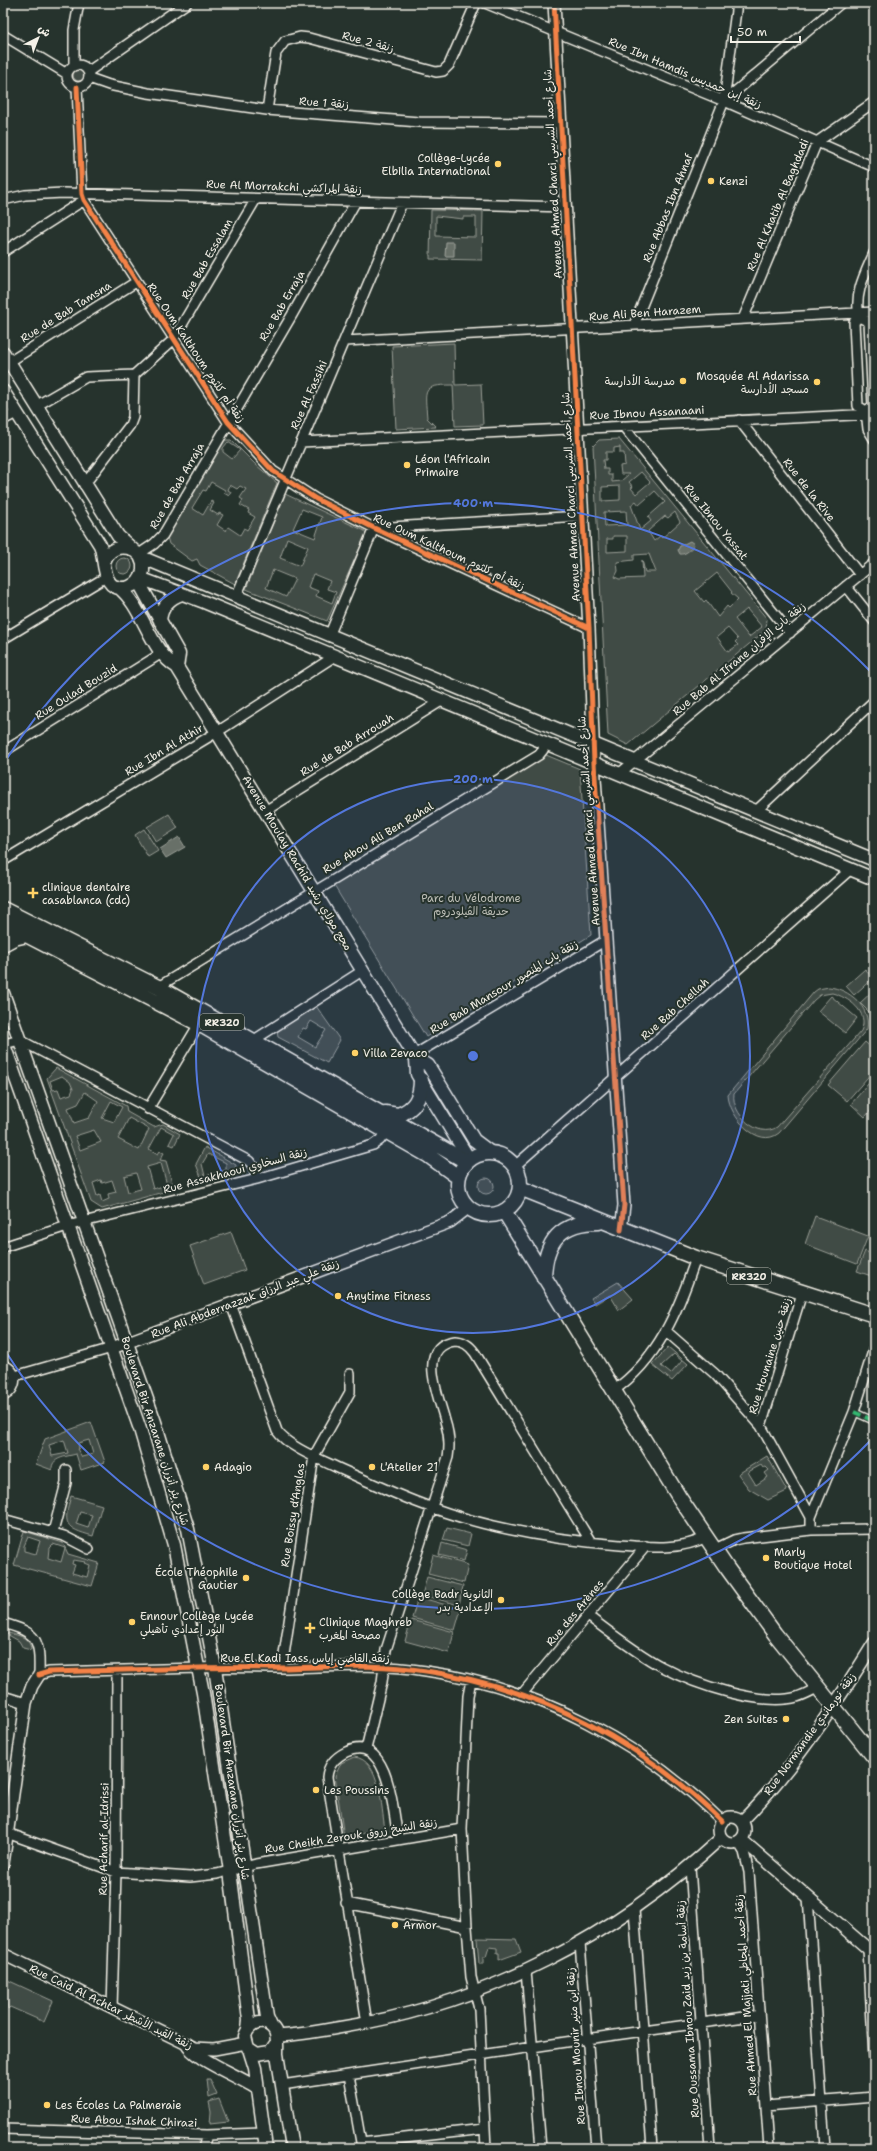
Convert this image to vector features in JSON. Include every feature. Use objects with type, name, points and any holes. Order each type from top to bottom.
[{"type":"main road","points":[[3,391],[100,545],[106,577],[118,587],[130,586],[140,579],[144,569],[137,553],[118,536],[84,485],[6,357]]},
{"type":"main road","points":[[104,562],[114,549],[123,547],[329,636],[874,860]]},
{"type":"main road","points":[[140,579],[182,594],[335,656],[874,878]]},
{"type":"main road","name":"Avenue Moulay Rachid محج مولاي رشيد","points":[[140,579],[178,654],[177,667]]},
{"type":"main road","name":"Avenue Moulay Rachid محج مولاي رشيد","points":[[118,587],[130,598],[162,653],[168,662],[177,667],[217,732],[415,1057],[417,1074],[468,1160]]},
{"type":"main road","points":[[160,621],[166,605],[171,599],[182,594]]},
{"type":"main road","name":"RR320","points":[[3,909],[158,987],[468,1160]]},
{"type":"main road","name":"RR320","points":[[3,923],[199,1024],[445,1166],[458,1177]]},
{"type":"main road","points":[[3,944],[14,938],[28,935]]},
{"type":"main road","name":"Boulevard Bir Anzarane شارع بئر أنزران","points":[[3,993],[155,1422],[185,1516],[215,1668],[267,2017],[275,2035],[292,2148]]},
{"type":"main road","name":"Boulevard Bir Anzarane شارع بئر أنزران","points":[[3,1043],[140,1429],[168,1520],[181,1572],[199,1668],[230,1871],[249,2020],[248,2029]]},
{"type":"main road","name":"Avenue Moulay Rachid محج مولاي رشيد","points":[[415,1057],[428,1065],[474,1140],[490,1152]]},
{"type":"main road","points":[[380,1112],[395,1116],[408,1110],[420,1095],[421,1080]]},
{"type":"main road","points":[[490,1152],[503,1156],[514,1166],[519,1176],[520,1188],[514,1202],[504,1211],[485,1215],[468,1208],[460,1195],[458,1177],[468,1160],[478,1155],[490,1152]]},
{"type":"main road","name":"RR320","points":[[520,1188],[622,1230],[696,1258],[874,1315]]},
{"type":"main road","points":[[504,1211],[612,1391],[714,1550],[817,1688],[874,1757]]},
{"type":"main road","points":[[544,1278],[548,1250],[560,1234],[572,1225],[602,1222]]},
{"type":"main road","points":[[247,2046],[257,2054],[265,2054],[272,2050],[275,2035],[259,2023],[248,2029],[245,2036],[247,2046],[253,2061],[266,2148]]},
{"type":"main road","points":[[187,2044],[190,2051],[199,2057],[245,2080],[258,2090]]},
{"type":"street","points":[[80,3],[74,30],[74,65],[67,74],[68,81],[77,87],[86,84],[89,75],[187,3]]},
{"type":"street","name":"Rue 2 زنقة","points":[[267,110],[276,53],[285,41],[300,37],[308,38],[436,72],[444,71],[449,65],[476,3]]},
{"type":"street","name":"Rue Ibn Hamdis زنقة إبن حمديس","points":[[485,3],[724,101],[874,167]]},
{"type":"street","name":"Avenue Ahmed Charci شارع أحمد الشرسي","points":[[554,3],[589,628],[594,763],[624,1205],[622,1230]]},
{"type":"street","points":[[724,101],[737,3]]},
{"type":"street","points":[[724,101],[841,3]]},
{"type":"street","points":[[3,35],[67,74]]},
{"type":"street","points":[[74,65],[81,64],[89,75]]},
{"type":"street","name":"Rue 1 زنقة","points":[[89,75],[109,85],[148,94],[267,110],[419,122],[561,123]]},
{"type":"street","name":"Rue Oum Kalthoum زنقة أم كلثوم","points":[[77,87],[83,197],[173,340],[228,422],[261,460],[285,480],[316,499],[374,528],[589,628]]},
{"type":"street","name":"Rue Abbas Ibn Ahnaf","points":[[634,325],[724,101]]},
{"type":"street","name":"Rue Al Khatib Al Baghdadi","points":[[743,319],[817,142],[874,102]]},
{"type":"street","name":"Rue Al Morrakchi زنقة المراكشي","points":[[3,200],[46,193],[83,197],[356,201],[565,207]]},
{"type":"street","points":[[3,252],[83,197]]},
{"type":"street","name":"Rue Bab Essalam","points":[[134,374],[173,340],[256,199]]},
{"type":"street","name":"Rue Bab Erraja","points":[[228,422],[292,315],[356,201]]},
{"type":"street","name":"Rue Al Fassihi","points":[[236,597],[402,203]]},
{"type":"street","points":[[869,413],[858,406],[854,322],[859,315],[858,293],[874,252]]},
{"type":"street","name":"Rue de Bab Tamsna","points":[[6,357],[136,282]]},
{"type":"street","name":"Rue Ali Ben Harazem","points":[[345,341],[572,330],[743,319],[859,315],[874,312]]},
{"type":"street","points":[[859,315],[868,322],[873,406],[869,413],[868,430],[874,439]]},
{"type":"street","points":[[36,406],[71,384],[86,377],[134,374],[133,417],[130,425],[84,485]]},
{"type":"street","points":[[3,420],[16,413]]},
{"type":"street","name":"Rue Ibnou Assanaani","points":[[301,442],[869,413]]},
{"type":"street","name":"Rue de la Rive","points":[[739,420],[860,575]]},
{"type":"street","name":"Rue de Bab Arraja","points":[[137,553],[163,535],[228,422]]},
{"type":"street","name":"Rue Ibnou Yassat","points":[[623,426],[790,633]]},
{"type":"street","points":[[329,636],[374,528],[582,516]]},
{"type":"street","name":"Rue Bab Al Ifrane زنقة باب الإفران","points":[[620,773],[874,563]]},
{"type":"street","points":[[3,639],[106,577]]},
{"type":"street","points":[[846,586],[874,621]]},
{"type":"street","name":"Rue Oulad Bouzid","points":[[3,752],[162,653]]},
{"type":"street","name":"Rue Ibn Al Athir","points":[[3,861],[217,732],[335,656]]},
{"type":"street","name":"Rue de Bab Arrouah","points":[[265,811],[443,700]]},
{"type":"street","points":[[756,811],[874,701]]},
{"type":"street","name":"Rue Abou Ali Ben Rahal","points":[[158,987],[313,891],[539,755],[543,750],[544,742]]},
{"type":"street","name":"Rue Bab Chellah","points":[[514,1166],[851,869]]},
{"type":"street","name":"Rue Bab Mansour زنقة باب المنصور","points":[[415,1057],[606,940]]},
{"type":"street","points":[[254,1040],[362,970]]},
{"type":"street","points":[[148,1109],[199,1024]]},
{"type":"street","points":[[3,1043],[20,1040],[148,1109],[249,1161],[253,1166],[257,1179]]},
{"type":"street","name":"Rue Assakhaoui زنقة السخاوي","points":[[3,1248],[67,1226],[257,1179],[373,1145],[380,1140],[386,1132]]},
{"type":"street","name":"Rue Ali Abderrazzak زنقة علي عبد الرزاق","points":[[15,1376],[127,1343],[450,1222],[468,1208]]},
{"type":"street","points":[[612,1391],[630,1379],[666,1331],[684,1294],[696,1258]]},
{"type":"street","name":"Rue Hounaine زنقة حنين","points":[[761,1426],[802,1293]]},
{"type":"street","points":[[231,1304],[276,1431],[281,1437],[314,1456],[378,1486],[431,1508],[514,1530],[591,1542],[646,1546],[687,1545],[706,1537]]},
{"type":"street","points":[[666,1331],[715,1374],[761,1426],[811,1517]]},
{"type":"street","points":[[366,1750],[382,1682],[386,1650],[431,1508],[448,1461],[449,1446],[446,1422],[432,1366],[439,1349],[447,1344],[458,1341],[468,1345],[475,1353],[591,1542]]},
{"type":"street","points":[[811,1530],[811,1517],[854,1412],[874,1348]]},
{"type":"street","points":[[3,1365],[11,1369],[15,1376],[12,1389],[3,1396]]},
{"type":"street","name":"Rue Boissy d’Anglas","points":[[282,1668],[314,1456],[350,1392],[350,1374]]},
{"type":"street","points":[[854,1412],[874,1421]]},
{"type":"street","points":[[54,1532],[66,1483],[66,1470]]},
{"type":"street","points":[[3,1519],[54,1532],[89,1549]]},
{"type":"street","points":[[714,1550],[734,1540],[811,1530],[874,1530]]},
{"type":"street","name":"Rue des Arènes","points":[[522,1694],[646,1546]]},
{"type":"street","points":[[588,1616],[642,1656],[662,1668],[727,1692],[763,1698],[789,1698],[798,1697],[817,1688]]},
{"type":"street","points":[[3,1624],[24,1630],[34,1638],[40,1656],[39,1675],[32,1686],[26,1703],[3,1864]]},
{"type":"street","name":"Rue Normandie زنقة نورماندي","points":[[742,1821],[759,1804],[832,1707],[874,1643]]},
{"type":"street","name":"Rue El Kadi Iass زنقة القاضي إياس","points":[[39,1675],[49,1672],[199,1668],[383,1667],[425,1670],[471,1680],[522,1694],[591,1725],[629,1747],[687,1788],[722,1821]]},
{"type":"street","name":"Rue Acharif al-Idrissi","points":[[112,2008],[116,1872],[117,1671]]},
{"type":"street","points":[[471,1680],[468,1696],[462,1829],[467,1927],[472,1977],[479,2009],[486,2148]]},
{"type":"street","points":[[3,1696],[26,1703]]},
{"type":"street","points":[[367,2023],[337,1850],[327,1774],[333,1762],[342,1754],[356,1748],[366,1750],[375,1756],[384,1771],[398,1840]]},
{"type":"street","points":[[740,1841],[745,1831],[742,1821],[733,1817],[722,1821],[719,1829],[721,1838],[728,1843],[740,1841],[808,1897],[871,1952],[874,2059]]},
{"type":"street","name":"Rue Cheikh Zerouk زنقة الشيخ زروق","points":[[7,1833],[116,1872],[190,1877],[217,1874],[244,1867],[462,1829]]},
{"type":"street","points":[[275,2035],[295,2035],[367,2023],[398,2016],[476,1993],[526,1971],[580,1943],[634,1909],[690,1867],[721,1838]]},
{"type":"street","name":"Rue Ahmed El Majjati زنقة أحمد المجاطي","points":[[740,1841],[749,1872],[769,2148]]},
{"type":"street","name":"Rue Oussama Ibnou Zaid زنقة أسامة بن زيد","points":[[690,1867],[710,2148]]},
{"type":"street","points":[[808,1897],[825,2148]]},
{"type":"street","points":[[346,1903],[467,1927]]},
{"type":"street","points":[[634,1909],[652,2148]]},
{"type":"street","name":"Rue Ibnou Mounir زنقة ابن منير","points":[[580,1943],[596,2148]]},
{"type":"street","name":"Rue Caid Al Achtar زنقة القيد الأشطر","points":[[3,1954],[187,2044],[207,2050],[247,2046]]},
{"type":"street","points":[[526,1971],[541,2148]]},
{"type":"street","points":[[282,2085],[533,2046],[759,2015]]},
{"type":"street","points":[[349,2075],[361,2146],[484,2129]]},
{"type":"street","points":[[766,2106],[874,2097]]},
{"type":"street","name":"Rue Abou Ishak Chirazi","points":[[3,2129],[207,2135],[264,2133]]},
{"type":"street","points":[[203,2148],[207,2135]]},
{"type":"green space","points":[[79,69],[83,71],[85,75],[83,79],[79,81],[75,79],[73,75],[75,71]]},
{"type":"green space","points":[[431,210],[483,211],[482,260],[430,259]],"holes":[[[436,216],[463,219],[463,217],[476,217],[476,237],[436,236]]]},
{"type":"green space","points":[[454,343],[455,385],[481,384],[483,425],[455,426],[453,385],[443,385],[430,388],[426,395],[427,418],[436,427],[396,429],[392,346]]},
{"type":"green space","points":[[619,439],[767,619],[766,630],[628,745],[608,735],[593,446],[599,440]],"holes":[[[620,447],[620,453],[624,453],[625,465],[620,466],[621,474],[629,474],[621,481],[612,482],[612,475],[608,475],[608,469],[604,469],[603,460],[606,460],[606,452],[614,452],[614,448]],[[641,472],[650,482],[636,494],[631,488],[633,487],[629,482]],[[620,486],[620,500],[602,501],[602,487]],[[655,491],[665,502],[648,517],[651,521],[640,530],[631,505],[636,501],[639,505]],[[626,511],[627,525],[605,526],[604,512]],[[675,512],[680,522],[662,538],[660,536],[654,541],[648,531],[665,516],[668,518]],[[613,536],[627,536],[627,551],[607,552],[607,539],[613,539]],[[649,554],[656,572],[645,572],[642,560],[643,578],[619,579],[615,577],[618,571],[617,562],[634,560],[634,555]],[[717,573],[732,592],[731,593],[738,599],[729,608],[727,606],[718,617],[706,600],[704,602],[695,591]],[[747,609],[762,627],[749,637],[735,619]],[[728,628],[738,639],[735,642],[738,645],[728,652],[717,637]]]},
{"type":"green space","points":[[224,440],[231,440],[277,483],[235,584],[200,565],[197,559],[192,561],[169,544],[167,537]],"holes":[[[228,442],[240,450],[232,459],[223,452],[223,448]],[[211,482],[225,490],[224,493],[229,496],[231,492],[228,490],[230,485],[237,489],[240,486],[246,489],[240,498],[243,500],[240,505],[249,510],[248,513],[255,517],[247,530],[244,528],[240,535],[228,527],[226,531],[217,525],[223,515],[219,513],[218,515],[210,510],[214,503],[211,501],[203,515],[192,508],[203,490],[206,491]]]},
{"type":"green space","points":[[285,494],[365,531],[366,534],[327,621],[246,589]],"holes":[[[302,509],[322,517],[315,538],[293,529]],[[287,538],[308,547],[300,566],[280,558]],[[273,570],[295,579],[286,597],[266,588]],[[313,574],[330,581],[327,589],[336,592],[332,603],[316,596],[318,591],[308,587]]]},
{"type":"green space","points":[[124,558],[130,560],[132,566],[130,572],[124,574],[118,572],[116,566],[118,560]]},
{"type":"green space","name":"Parc du Vélodrome حديقة الڤيلودروم","points":[[546,755],[580,769],[591,935],[426,1037],[333,884]]},
{"type":"green space","points":[[169,814],[178,828],[156,842],[147,827]]},
{"type":"green space","points":[[144,829],[158,851],[148,857],[135,835]]},
{"type":"green space","points":[[865,969],[873,978],[854,995],[846,986]]},
{"type":"green space","points":[[829,987],[837,988],[851,995],[857,1000],[866,1013],[867,1029],[779,1133],[771,1137],[762,1137],[754,1134],[739,1121],[733,1112],[728,1095],[818,989]],"holes":[[[832,993],[851,1002],[860,1012],[863,1018],[861,1031],[777,1127],[770,1130],[762,1130],[754,1127],[741,1116],[734,1101],[734,1094],[814,1000],[820,995]]]},
{"type":"green space","points":[[874,990],[874,1007],[869,1012],[860,1003]]},
{"type":"green space","points":[[831,996],[857,1018],[845,1033],[818,1011]]},
{"type":"green space","points":[[316,1006],[340,1040],[327,1063],[278,1037],[277,1031]],"holes":[[[311,1021],[326,1030],[315,1047],[298,1037],[303,1028],[306,1029]]]},
{"type":"green space","points":[[865,1042],[874,1050],[874,1070],[847,1101],[828,1085]]},
{"type":"green space","points":[[56,1068],[126,1106],[127,1112],[154,1127],[163,1124],[180,1134],[174,1146],[169,1144],[174,1134],[161,1127],[149,1149],[158,1154],[160,1151],[164,1153],[160,1160],[166,1161],[174,1189],[102,1209],[91,1202],[47,1078]],"holes":[[[62,1076],[70,1082],[73,1089],[71,1094],[61,1097],[58,1089],[53,1090],[50,1081]],[[85,1092],[98,1101],[89,1118],[74,1123],[68,1108],[78,1104]],[[111,1101],[122,1107],[114,1122],[102,1118]],[[129,1118],[149,1129],[139,1150],[118,1139]],[[94,1130],[101,1142],[80,1150],[75,1136]],[[161,1163],[167,1185],[153,1189],[147,1167]],[[136,1173],[141,1189],[128,1192],[124,1176]],[[101,1180],[102,1183],[112,1180],[116,1192],[108,1194],[109,1199],[102,1202],[100,1195],[97,1196],[93,1183]]]},
{"type":"green space","points":[[874,1077],[874,1107],[865,1117],[851,1104]]},
{"type":"green space","points":[[205,1147],[236,1165],[235,1173],[203,1182],[196,1164]],"holes":[[[208,1154],[226,1163],[226,1170],[205,1176],[202,1164]]]},
{"type":"green space","points":[[486,1178],[493,1183],[494,1186],[489,1193],[486,1194],[479,1189],[478,1186],[483,1179]]},
{"type":"green space","points":[[815,1216],[868,1236],[857,1264],[805,1244]]},
{"type":"green space","points":[[231,1232],[245,1270],[204,1285],[190,1246]]},
{"type":"green space","points":[[865,1251],[874,1255],[874,1277],[857,1271]]},
{"type":"green space","points":[[618,1282],[633,1299],[619,1310],[610,1295],[595,1304],[591,1298]]},
{"type":"green space","points":[[668,1347],[688,1364],[672,1381],[652,1365]],"holes":[[[674,1354],[682,1361],[671,1374],[661,1366]]]},
{"type":"green space","points":[[91,1422],[105,1462],[81,1470],[76,1454],[60,1458],[54,1462],[52,1470],[36,1464],[45,1439]],"holes":[[[64,1440],[68,1453],[52,1456],[49,1445]],[[89,1440],[93,1454],[82,1457],[77,1449],[79,1448],[78,1443]]]},
{"type":"green space","points":[[767,1456],[787,1491],[768,1500],[749,1489],[738,1474]],"holes":[[[761,1465],[763,1468],[766,1467],[769,1470],[765,1473],[768,1477],[756,1485],[748,1472]]]},
{"type":"green space","points":[[71,1496],[102,1505],[93,1536],[76,1530],[68,1524],[67,1513]],"holes":[[[80,1512],[92,1515],[88,1528],[76,1524]]]},
{"type":"green space","points":[[447,1528],[471,1534],[468,1546],[443,1540]]},
{"type":"green space","points":[[24,1531],[63,1543],[68,1554],[99,1563],[92,1586],[14,1565]],"holes":[[[28,1537],[40,1541],[36,1554],[24,1551],[24,1546]],[[53,1544],[65,1548],[61,1562],[48,1558],[49,1548]],[[73,1560],[86,1562],[85,1563],[90,1565],[87,1577],[72,1573],[75,1565],[72,1564]]]},
{"type":"green space","points":[[442,1543],[467,1550],[464,1561],[439,1555]]},
{"type":"green space","points":[[433,1555],[468,1565],[464,1583],[428,1574]]},
{"type":"green space","points":[[427,1577],[463,1586],[459,1605],[422,1595]]},
{"type":"green space","points":[[418,1597],[461,1609],[455,1630],[412,1618]]},
{"type":"green space","points":[[411,1620],[454,1632],[449,1653],[405,1641]]},
{"type":"green space","points":[[3,1632],[21,1636],[28,1641],[31,1650],[23,1648],[19,1641]]},
{"type":"green space","points":[[354,1757],[363,1760],[370,1766],[375,1775],[381,1798],[385,1829],[344,1837],[335,1776],[341,1763]]},
{"type":"green space","points":[[477,1938],[516,1939],[521,1952],[499,1960],[497,1948],[489,1947],[486,1957],[483,1957],[483,1964],[479,1964]]},
{"type":"green space","points":[[3,1978],[53,2001],[44,2022],[10,2007],[8,2009]]},
{"type":"green space","points":[[207,2079],[210,2079],[217,2095],[209,2098]]},
{"type":"green space","points":[[219,2099],[228,2122],[210,2124],[211,2112],[209,2102]]},
{"type":"shaded area","points":[[446,242],[454,242],[454,256],[445,256]]},
{"type":"shaded area","points":[[690,541],[694,544],[692,548],[686,553],[680,554],[678,550],[680,546]]},
{"type":"shaded area","points":[[179,837],[185,847],[166,858],[160,849]]},
{"type":"marked path","points":[[854,1412],[874,1421]]},
{"type":"cycle path","points":[[554,3],[589,628],[594,763],[624,1205],[621,1230]]},
{"type":"cycle path","points":[[77,87],[82,194],[84,200],[228,422],[273,471],[316,499],[374,528],[589,628]]},
{"type":"cycle path","points":[[39,1675],[49,1672],[372,1666],[426,1671],[468,1679],[508,1690],[548,1705],[586,1722],[623,1743],[658,1766],[722,1821]]},
{"type":"place","name":"Collège-Lycée Elbilia International","points":[[498,164]]},
{"type":"place","name":"Kenzi","points":[[711,181]]},
{"type":"place","name":"مدرسة الأدارسة","points":[[683,381]]},
{"type":"place","name":"Mosquée Al Adarissa مسجد الأدارسة","points":[[817,382]]},
{"type":"place","name":"Léon l'Africain Primaire","points":[[407,465]]},
{"type":"place","name":"clinique dentaire casablanca (cdc)","points":[[33,893]]},
{"type":"place","name":"Villa Zevaco","points":[[355,1053]]},
{"type":"place","name":"Anytime Fitness","points":[[338,1296]]},
{"type":"place","name":"Adagio","points":[[206,1467]]},
{"type":"place","name":"L'Atelier 21","points":[[372,1467]]},
{"type":"place","name":"Marly Boutique Hotel","points":[[766,1558]]},
{"type":"place","name":"École Théophile Gautier","points":[[246,1578]]},
{"type":"place","name":"Collège Badr الثانوية الإعدادية بدر","points":[[501,1600]]},
{"type":"place","name":"Ennour Collège Lycée النور إعدادي تأهيلي","points":[[132,1622]]},
{"type":"place","name":"Clinique Maghreb مصحة المغرب","points":[[310,1628]]},
{"type":"place","name":"Zen Suites","points":[[786,1719]]},
{"type":"place","name":"Les Poussins","points":[[316,1790]]},
{"type":"place","name":"Armor","points":[[395,1925]]},
{"type":"place","name":"Les Écoles La Palmeraie","points":[[47,2105]]}]
